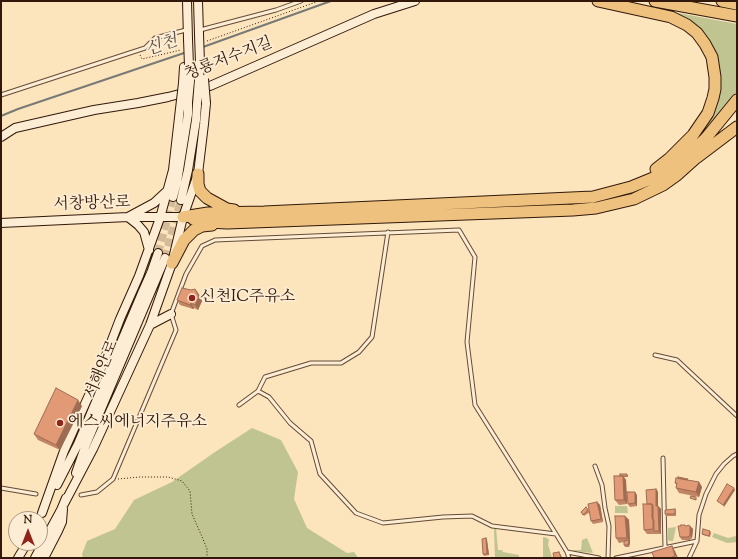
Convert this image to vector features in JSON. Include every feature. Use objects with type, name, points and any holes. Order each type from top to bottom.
[{"type":"highway","points":[[598,1],[671,18],[687,25],[697,33],[712,57],[715,89],[708,113],[693,135],[670,158],[631,187]]},
{"type":"highway","points":[[655,1],[737,16]]},
{"type":"highway","points":[[722,1],[737,4]]},
{"type":"highway","points":[[184,217],[208,214],[593,197],[631,187],[653,178],[683,160],[706,138],[737,100]]},
{"type":"highway","points":[[696,158],[737,108]]},
{"type":"highway","points":[[165,258],[194,230],[202,226],[227,223],[596,208],[634,199],[663,185],[737,127]]},
{"type":"highway","points":[[198,174],[200,191],[207,198],[227,209],[264,212]]},
{"type":"highway","points":[[184,217],[209,222],[227,223]]},
{"type":"main road","points":[[174,196],[188,114],[185,101],[188,29],[187,1]]},
{"type":"main road","points":[[44,558],[62,522],[64,505],[93,449],[150,325],[165,258],[184,217],[198,174],[204,124],[199,65],[198,1]]},
{"type":"main road","name":"청룡저수지길","points":[[1,137],[15,128],[94,110],[168,97],[210,86],[374,14],[415,1]]},
{"type":"main road","points":[[43,511],[64,452],[102,366],[120,319],[139,276],[160,218],[174,196],[189,164],[196,120],[202,103]]},
{"type":"main road","points":[[148,250],[144,232],[128,217],[154,203],[174,196]]},
{"type":"main road","name":"서창방산로","points":[[1,223],[128,217],[184,217]]},
{"type":"main road","name":"서해안로","points":[[35,558],[64,505],[85,447],[165,258]]},
{"type":"main road","name":"서해안로","points":[[44,511],[78,444],[151,273],[165,258]]},
{"type":"main road","points":[[150,325],[171,314]]},
{"type":"lane","points":[[199,32],[301,1]]},
{"type":"lane","points":[[1,95],[145,48],[155,38],[188,29]]},
{"type":"lane","points":[[81,495],[97,492],[113,479],[176,330],[171,314],[186,274],[202,246],[215,240],[459,230],[475,257],[467,342],[475,405],[556,534],[569,558]]},
{"type":"lane","points":[[239,405],[258,391],[265,377],[311,363],[340,363],[359,352],[372,337],[388,232]]},
{"type":"lane","points":[[655,355],[677,360],[737,416]]},
{"type":"lane","points":[[258,391],[269,397],[290,423],[311,441],[320,474],[356,513],[383,523],[443,517],[472,516],[492,526],[556,534]]},
{"type":"lane","points":[[689,558],[697,541],[699,515],[716,474],[724,464],[737,454]]},
{"type":"lane","points":[[663,458],[665,547]]},
{"type":"lane","points":[[595,466],[602,485],[608,526],[608,558]]},
{"type":"lane","points":[[1,488],[36,494]]},
{"type":"lane","points":[[616,558],[697,541]]},
{"type":"lane","points":[[567,552],[599,558]]},
{"type":"path","points":[[206,41],[319,1]]},
{"type":"path","points":[[138,50],[142,59],[187,43]]},
{"type":"path","points":[[113,479],[168,477],[182,481],[190,491],[192,514],[207,549],[207,558]]},
{"type":"green space","points":[[646,7],[737,24],[737,93],[703,136],[681,156],[719,94],[720,74],[716,58],[708,41]]},
{"type":"green space","points":[[252,428],[281,440],[298,472],[294,499],[307,528],[347,553],[354,552],[358,558],[83,558],[82,554],[87,541],[115,529],[134,500],[172,482]]},
{"type":"green space","points":[[615,506],[627,506],[628,513],[615,513]]},
{"type":"green space","points":[[676,527],[673,541],[668,540],[668,528]]},
{"type":"green space","points":[[496,528],[498,550],[519,555],[519,558],[495,558],[494,529]]},
{"type":"green space","points":[[714,533],[728,538],[736,536],[737,533],[737,542],[727,543],[712,537]]},
{"type":"green space","points":[[543,537],[549,540],[548,544],[552,558],[543,558]]},
{"type":"green space","points":[[587,538],[593,553],[573,551],[581,550],[582,540]]},
{"type":"building","points":[[182,288],[191,290],[195,289],[199,297],[195,305],[191,303],[190,305],[177,300]]},
{"type":"building","name":"에스씨에너지주유소","points":[[56,388],[78,400],[56,445],[34,434]]},
{"type":"building","points":[[620,474],[627,474],[627,476],[620,476]]},
{"type":"building","points":[[614,476],[623,476],[624,500],[615,500]]},
{"type":"building","points":[[678,477],[688,479],[687,480]]},
{"type":"building","points":[[676,478],[699,482],[696,492],[676,488]]},
{"type":"building","points":[[727,484],[734,488],[723,505],[717,501]]},
{"type":"building","points":[[656,489],[656,506],[658,506],[659,531],[654,531],[653,506],[652,504],[647,504],[646,490]]},
{"type":"building","points":[[627,492],[635,492],[635,503],[628,504]]},
{"type":"building","points":[[691,496],[696,497],[696,500],[690,498]]},
{"type":"building","points":[[597,502],[601,519],[591,521],[588,504]]},
{"type":"building","points":[[643,504],[652,504],[653,529],[644,530]]},
{"type":"building","points":[[586,507],[588,510],[583,515],[581,512]]},
{"type":"building","points":[[675,509],[675,514],[665,514],[665,510]]},
{"type":"building","points":[[615,516],[625,516],[627,538],[616,538]]},
{"type":"building","points":[[678,526],[690,526],[690,535],[688,537],[680,537]]},
{"type":"building","points":[[703,529],[710,531],[709,536],[702,534]]},
{"type":"building","points":[[486,538],[487,554],[483,554],[482,539]]},
{"type":"building","points":[[629,540],[628,545],[624,545],[624,541]]},
{"type":"building","points":[[672,546],[675,556],[670,558],[654,558],[652,552]]},
{"type":"building","points":[[559,552],[561,558],[554,558],[553,553]]},
{"type":"waterway","name":"신천","points":[[203,47],[331,1]]},
{"type":"waterway","name":"신천","points":[[1,116],[187,52]]},
{"type":"tunnel","points":[[158,253],[173,197]]},
{"type":"tunnel","points":[[165,258],[181,200]]},
{"type":"place","name":"신천IC주유소","points":[[192,298]]},
{"type":"place","name":"에스씨에너지주유소","points":[[60,423]]}]
